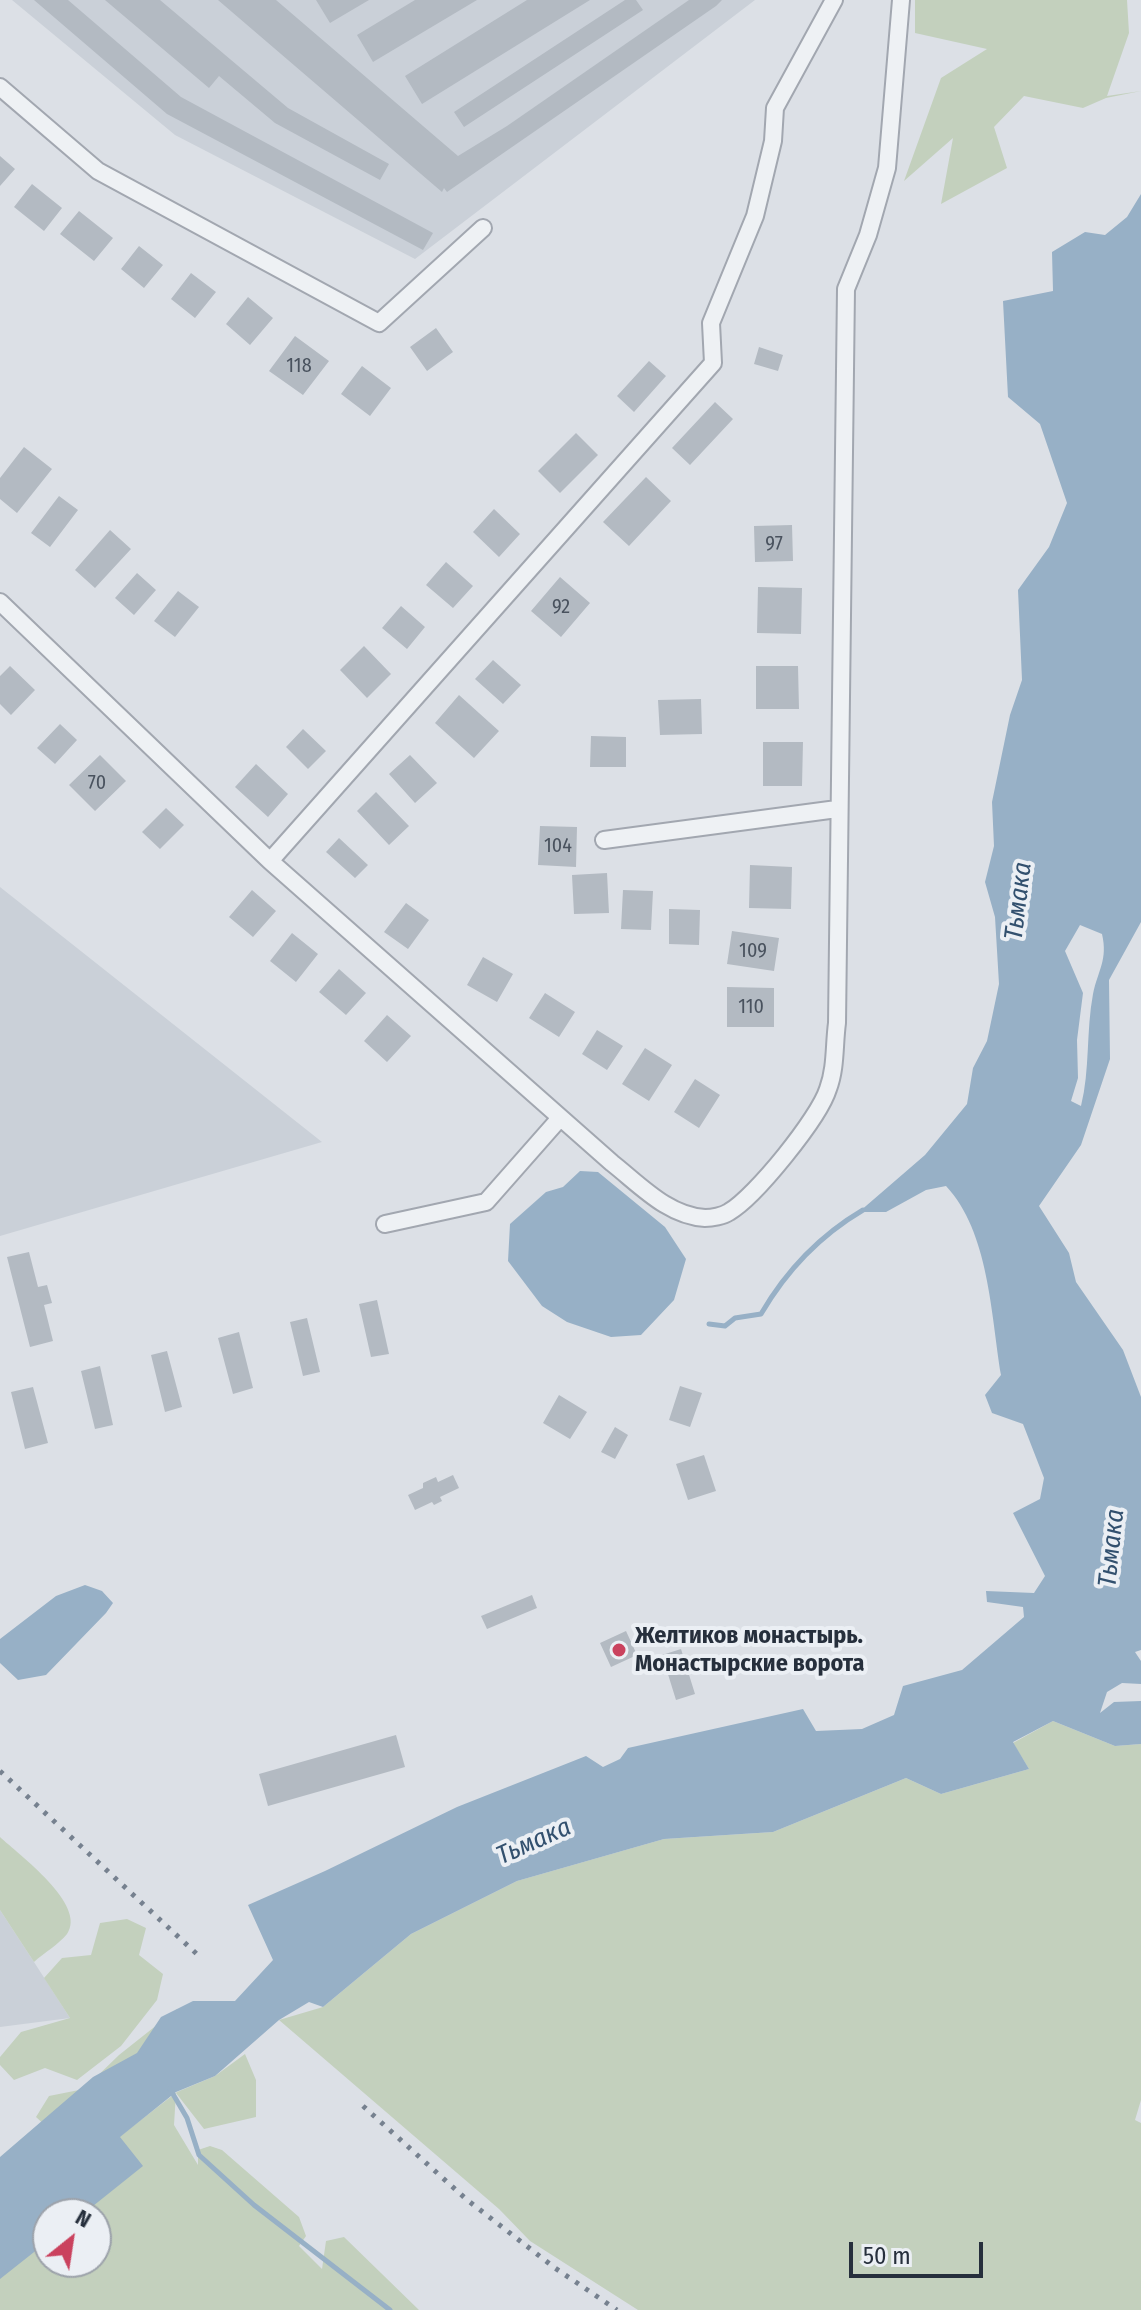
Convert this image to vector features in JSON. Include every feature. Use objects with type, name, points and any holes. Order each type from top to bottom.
[{"type":"street","points":[[270,861],[713,363],[711,323],[755,216],[773,141],[775,108],[834,0]]},
{"type":"street","points":[[0,602],[270,861],[560,1118],[666,1206],[686,1215],[709,1218],[728,1213],[795,1142],[827,1093],[833,1072],[837,1023],[837,809],[846,289],[868,235],[887,168],[901,0]]},
{"type":"street","points":[[0,87],[98,171],[379,323],[483,228]]},
{"type":"street","points":[[604,840],[837,809]]},
{"type":"street","points":[[385,1224],[486,1202],[560,1118]]},
{"type":"shaded area","points":[[12,0],[755,0],[415,259],[175,135]]},
{"type":"shaded area","points":[[0,887],[322,1142],[0,1236]]},
{"type":"shaded area","points":[[0,1910],[34,1962],[70,2018],[0,2027]]},
{"type":"green space","points":[[915,0],[1127,0],[1129,33],[1107,96],[1141,91],[1106,98],[1083,108],[1024,96],[994,127],[1007,168],[941,204],[953,138],[904,181],[941,78],[987,49],[915,33]]},
{"type":"green space","points":[[1053,1721],[1115,1746],[1141,1744],[1141,2100],[1135,2120],[1141,2123],[1141,2310],[638,2310],[530,2241],[499,2209],[279,2020],[323,2007],[411,1934],[517,1881],[664,1839],[773,1832],[906,1778],[941,1794],[1029,1769],[1013,1743]]},
{"type":"green space","points":[[0,1837],[48,1881],[68,1909],[71,1922],[67,1934],[34,1962],[0,1910]]},
{"type":"green space","points":[[127,1919],[146,1928],[139,1955],[163,1974],[157,2000],[121,2046],[77,2080],[45,2068],[14,2080],[0,2065],[0,2057],[21,2032],[70,2018],[44,1978],[62,1958],[91,1955],[100,1923]]},
{"type":"green space","points":[[177,2009],[186,2021],[49,2129],[36,2117],[49,2096],[84,2089],[119,2055]]},
{"type":"green space","points":[[245,2054],[256,2080],[256,2117],[204,2129],[176,2093],[174,2125],[198,2165],[198,2150],[210,2146],[222,2150],[299,2217],[306,2236],[299,2246],[322,2269],[326,2241],[344,2237],[419,2310],[0,2310],[0,2229],[32,2204],[32,2278],[112,2278],[112,2198],[40,2198],[177,2092],[215,2076]]},
{"type":"water","name":"Тьмака","points":[[1141,194],[1141,922],[1109,980],[1110,1059],[1081,1145],[1039,1206],[1069,1253],[1076,1282],[1123,1350],[1141,1397],[1141,1650],[1135,1652],[1141,1661],[1141,1684],[1122,1683],[1107,1692],[1100,1713],[1114,1702],[1141,1701],[1141,1744],[1115,1746],[1053,1721],[1013,1742],[1029,1769],[941,1794],[906,1778],[773,1832],[664,1839],[517,1881],[411,1934],[323,2007],[309,2002],[279,2020],[215,2076],[176,2092],[120,2137],[143,2166],[103,2198],[32,2198],[32,2254],[0,2279],[0,2157],[93,2077],[137,2053],[161,2017],[193,2001],[235,2001],[273,1960],[248,1905],[457,1807],[586,1756],[603,1767],[620,1759],[628,1748],[803,1709],[816,1731],[862,1729],[894,1715],[903,1686],[962,1670],[1024,1617],[1023,1607],[987,1602],[986,1591],[1034,1593],[1045,1576],[1013,1513],[1040,1499],[1044,1478],[1023,1424],[992,1413],[985,1395],[1001,1375],[986,1275],[971,1226],[946,1186],[926,1190],[886,1212],[859,1212],[925,1155],[967,1104],[973,1068],[987,1041],[999,984],[995,917],[985,882],[994,846],[992,802],[1010,715],[1022,680],[1018,590],[1049,547],[1067,503],[1040,424],[1008,397],[1003,301],[1053,291],[1052,252],[1085,232],[1105,235],[1127,217]],"holes":[[[1080,925],[1102,934],[1104,943],[1091,1008],[1081,1106],[1071,1101],[1078,1078],[1077,1040],[1083,993],[1065,951]]]},
{"type":"water","points":[[580,1171],[598,1172],[665,1227],[686,1259],[674,1300],[641,1335],[611,1337],[567,1322],[542,1306],[508,1261],[510,1224],[546,1192],[563,1187]]},
{"type":"water","points":[[85,1585],[102,1591],[113,1603],[106,1613],[46,1675],[18,1680],[0,1663],[0,1639],[56,1596]]},
{"type":"building","points":[[34,0],[68,0],[181,97],[433,233],[423,250],[167,114]]},
{"type":"building","points":[[105,0],[160,0],[288,108],[389,164],[380,180],[275,123],[219,76],[209,88]]},
{"type":"building","points":[[218,0],[276,0],[458,156],[507,126],[689,0],[722,0],[447,192],[444,188],[442,192]]},
{"type":"building","points":[[316,0],[369,0],[330,23]]},
{"type":"building","points":[[415,0],[477,0],[373,62],[357,35]]},
{"type":"building","points":[[527,0],[590,0],[422,104],[405,76]]},
{"type":"building","points":[[625,0],[636,0],[643,10],[464,127],[454,112]]},
{"type":"building","points":[[0,156],[15,169],[0,186]]},
{"type":"building","points":[[32,184],[62,208],[44,231],[14,207]]},
{"type":"building","points":[[79,211],[113,238],[94,261],[60,234]]},
{"type":"building","points":[[139,246],[163,265],[144,288],[121,269]]},
{"type":"building","points":[[191,273],[216,292],[195,318],[171,299]]},
{"type":"building","points":[[248,297],[273,318],[250,345],[226,324]]},
{"type":"building","points":[[436,328],[453,352],[427,371],[410,347]]},
{"type":"building","points":[[295,336],[329,361],[303,395],[269,371]]},
{"type":"building","points":[[759,347],[783,355],[778,371],[754,364]]},
{"type":"building","points":[[649,361],[666,376],[634,412],[617,396]]},
{"type":"building","points":[[362,366],[391,388],[370,416],[341,394]]},
{"type":"building","points":[[715,402],[733,419],[690,465],[672,448]]},
{"type":"building","points":[[576,433],[598,455],[560,493],[538,471]]},
{"type":"building","points":[[24,447],[52,469],[17,513],[0,499],[0,478]]},
{"type":"building","points":[[646,477],[671,501],[629,546],[603,522]]},
{"type":"building","points":[[59,496],[78,510],[50,547],[31,533]]},
{"type":"building","points":[[494,509],[520,534],[499,557],[473,532]]},
{"type":"building","points":[[792,525],[793,561],[755,562],[754,526]]},
{"type":"building","points":[[110,530],[131,549],[95,588],[75,570]]},
{"type":"building","points":[[446,562],[473,586],[453,608],[426,585]]},
{"type":"building","points":[[137,573],[156,590],[134,615],[115,598]]},
{"type":"building","points":[[560,577],[590,603],[561,637],[531,611]]},
{"type":"building","points":[[758,587],[802,588],[801,634],[757,633]]},
{"type":"building","points":[[178,591],[199,607],[175,637],[154,621]]},
{"type":"building","points":[[401,606],[425,627],[407,649],[382,628]]},
{"type":"building","points":[[364,646],[391,674],[367,698],[340,670]]},
{"type":"building","points":[[493,660],[521,685],[503,704],[475,679]]},
{"type":"building","points":[[10,666],[35,690],[11,715],[0,704],[0,676]]},
{"type":"building","points":[[756,666],[798,666],[799,709],[756,709]]},
{"type":"building","points":[[459,695],[499,731],[474,758],[435,723]]},
{"type":"building","points":[[701,699],[702,734],[660,735],[658,700]]},
{"type":"building","points":[[60,724],[77,740],[55,764],[37,748]]},
{"type":"building","points":[[303,729],[326,751],[308,769],[286,747]]},
{"type":"building","points":[[591,736],[626,737],[626,767],[590,767]]},
{"type":"building","points":[[763,742],[803,742],[802,786],[763,786]]},
{"type":"building","points":[[100,755],[126,781],[95,811],[69,785]]},
{"type":"building","points":[[410,755],[437,783],[415,803],[389,774]]},
{"type":"building","points":[[256,764],[288,794],[268,817],[235,787]]},
{"type":"building","points":[[376,792],[409,826],[389,845],[357,811]]},
{"type":"building","points":[[166,808],[184,825],[160,849],[142,832]]},
{"type":"building","points":[[540,826],[577,827],[576,867],[538,865]]},
{"type":"building","points":[[339,838],[368,865],[355,878],[326,852]]},
{"type":"building","points":[[750,865],[792,867],[791,909],[749,908]]},
{"type":"building","points":[[607,873],[609,913],[574,914],[572,875]]},
{"type":"building","points":[[252,890],[276,911],[253,937],[229,917]]},
{"type":"building","points":[[623,890],[653,891],[651,930],[621,929]]},
{"type":"building","points":[[406,903],[429,920],[408,949],[384,932]]},
{"type":"building","points":[[669,909],[700,910],[699,945],[669,944]]},
{"type":"building","points":[[732,931],[779,938],[774,971],[727,964]]},
{"type":"building","points":[[292,933],[318,954],[296,982],[270,961]]},
{"type":"building","points":[[483,957],[513,974],[497,1002],[467,985]]},
{"type":"building","points":[[339,969],[366,993],[346,1015],[319,992]]},
{"type":"building","points":[[727,987],[774,988],[774,1027],[727,1027]]},
{"type":"building","points":[[545,993],[575,1012],[559,1037],[529,1018]]},
{"type":"building","points":[[387,1015],[411,1036],[387,1062],[364,1041]]},
{"type":"building","points":[[597,1030],[623,1046],[607,1070],[582,1054]]},
{"type":"building","points":[[645,1048],[672,1065],[649,1101],[622,1084]]},
{"type":"building","points":[[695,1079],[720,1095],[699,1128],[674,1112]]},
{"type":"building","points":[[29,1252],[38,1287],[47,1285],[52,1303],[44,1305],[53,1341],[30,1347],[7,1257]]},
{"type":"building","points":[[377,1300],[389,1354],[371,1357],[359,1304]]},
{"type":"building","points":[[307,1318],[320,1372],[303,1376],[290,1322]]},
{"type":"building","points":[[239,1332],[253,1388],[233,1394],[218,1338]]},
{"type":"building","points":[[167,1351],[182,1407],[165,1412],[151,1355]]},
{"type":"building","points":[[100,1366],[113,1425],[95,1429],[81,1371]]},
{"type":"building","points":[[680,1386],[702,1393],[690,1427],[669,1420]]},
{"type":"building","points":[[33,1387],[48,1443],[25,1449],[11,1392]]},
{"type":"building","points":[[559,1395],[587,1412],[570,1439],[543,1423]]},
{"type":"building","points":[[615,1427],[628,1435],[615,1459],[601,1452]]},
{"type":"building","points":[[704,1455],[716,1491],[688,1500],[676,1464]]},
{"type":"building","points":[[453,1475],[459,1488],[440,1497],[442,1501],[434,1505],[432,1502],[415,1510],[408,1495],[436,1477],[438,1482]]},
{"type":"building","points":[[532,1595],[537,1608],[487,1629],[481,1616]]},
{"type":"building","name":"Желтиков монастырь. Монастырские ворота","points":[[626,1631],[637,1655],[611,1667],[600,1643]]},
{"type":"building","points":[[681,1649],[695,1694],[676,1700],[662,1655]]},
{"type":"building","points":[[396,1735],[405,1767],[268,1806],[259,1774]]},
{"type":"waterway","points":[[709,1324],[725,1326],[735,1318],[761,1314],[781,1283],[805,1256],[832,1231],[863,1210]]},
{"type":"waterway","points":[[170,2089],[187,2118],[199,2155],[254,2205],[390,2310]]},
{"type":"railway","points":[[0,1771],[200,1957]]},
{"type":"railway","points":[[363,2106],[466,2199],[555,2268],[617,2310]]},
{"type":"place","name":"Желтиков монастырь. Монастырские ворота","points":[[619,1650]]}]
